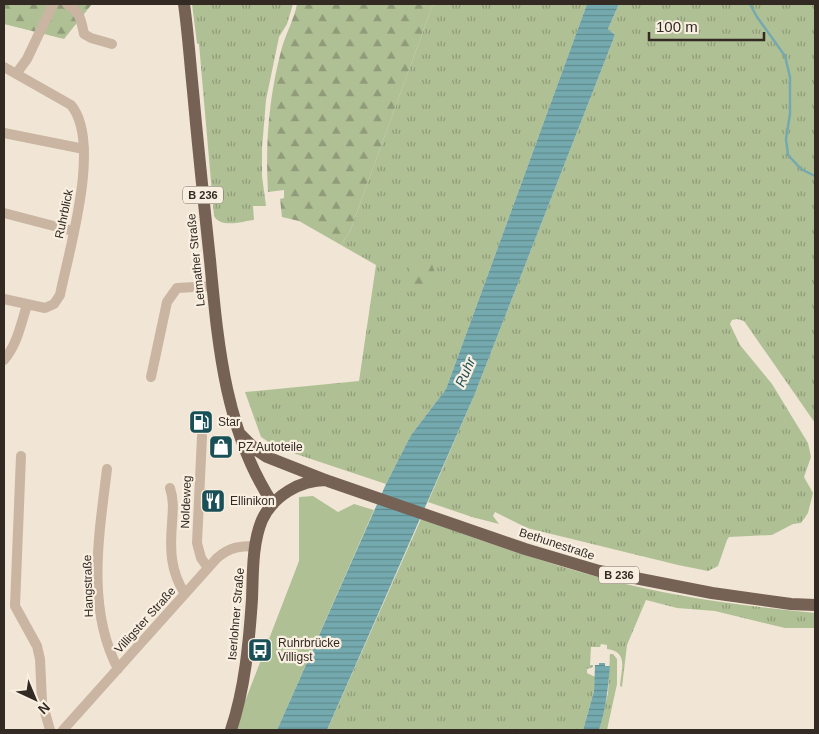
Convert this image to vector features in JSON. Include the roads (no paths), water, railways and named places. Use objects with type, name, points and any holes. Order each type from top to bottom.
[{"type":"main road","name":"Letmather Straße","points":[[184,4],[212,286],[225,386],[233,415],[254,471],[273,504]]},
{"type":"main road","name":"Bethunestraße","points":[[241,435],[267,457],[453,524],[599,572],[712,593],[791,604],[815,605]]},
{"type":"main road","name":"Bethunestraße","points":[[273,504],[294,487],[304,482],[328,480]]},
{"type":"main road","name":"Iserlohner Straße","points":[[231,730],[239,701],[248,648],[256,546],[262,521],[273,504]]},
{"type":"street","points":[[16,74],[27,60],[53,4]]},
{"type":"street","points":[[67,4],[74,8],[80,16],[84,34],[112,44]]},
{"type":"street","name":"Ruhrblick","points":[[4,67],[71,105],[77,112],[80,121],[84,149],[83,186],[60,295],[54,304],[45,308],[27,305]]},
{"type":"street","points":[[4,133],[84,149]]},
{"type":"street","points":[[4,213],[74,231]]},
{"type":"street","points":[[152,377],[167,302],[171,294],[177,288],[212,286]]},
{"type":"street","points":[[4,299],[27,305],[16,341],[4,360]]},
{"type":"street","name":"Noldeweg","points":[[202,436],[197,543],[201,558],[208,568]]},
{"type":"street","points":[[21,456],[14,593],[15,606],[37,646],[40,659],[42,702],[50,730]]},
{"type":"street","name":"Hangstraße","points":[[107,469],[100,524],[97,574],[104,636],[118,669]]},
{"type":"street","points":[[170,488],[173,498],[171,558],[174,572],[185,594]]},
{"type":"street","name":"Villigster Straße","points":[[64,730],[225,550],[233,547],[256,546]]},
{"type":"water","name":"Ruhr","points":[[587,4],[619,4],[608,29],[615,35],[474,396],[327,730],[277,730],[386,484],[411,435],[446,389]]},
{"type":"water","points":[[599,663],[605,663],[605,666],[610,666],[603,714],[599,730],[583,730],[594,691],[595,665],[599,665]]},
{"type":"waterway","points":[[750,4],[785,56],[790,77],[790,114],[786,139],[788,155],[801,169],[815,176]]},
{"type":"place","name":"Star","points":[[201,422]]},
{"type":"place","name":"PZ Autoteile","points":[[221,447]]},
{"type":"place","name":"Ellinikon","points":[[213,501]]},
{"type":"place","name":"Ruhrbrücke Villigst","points":[[260,650]]}]
